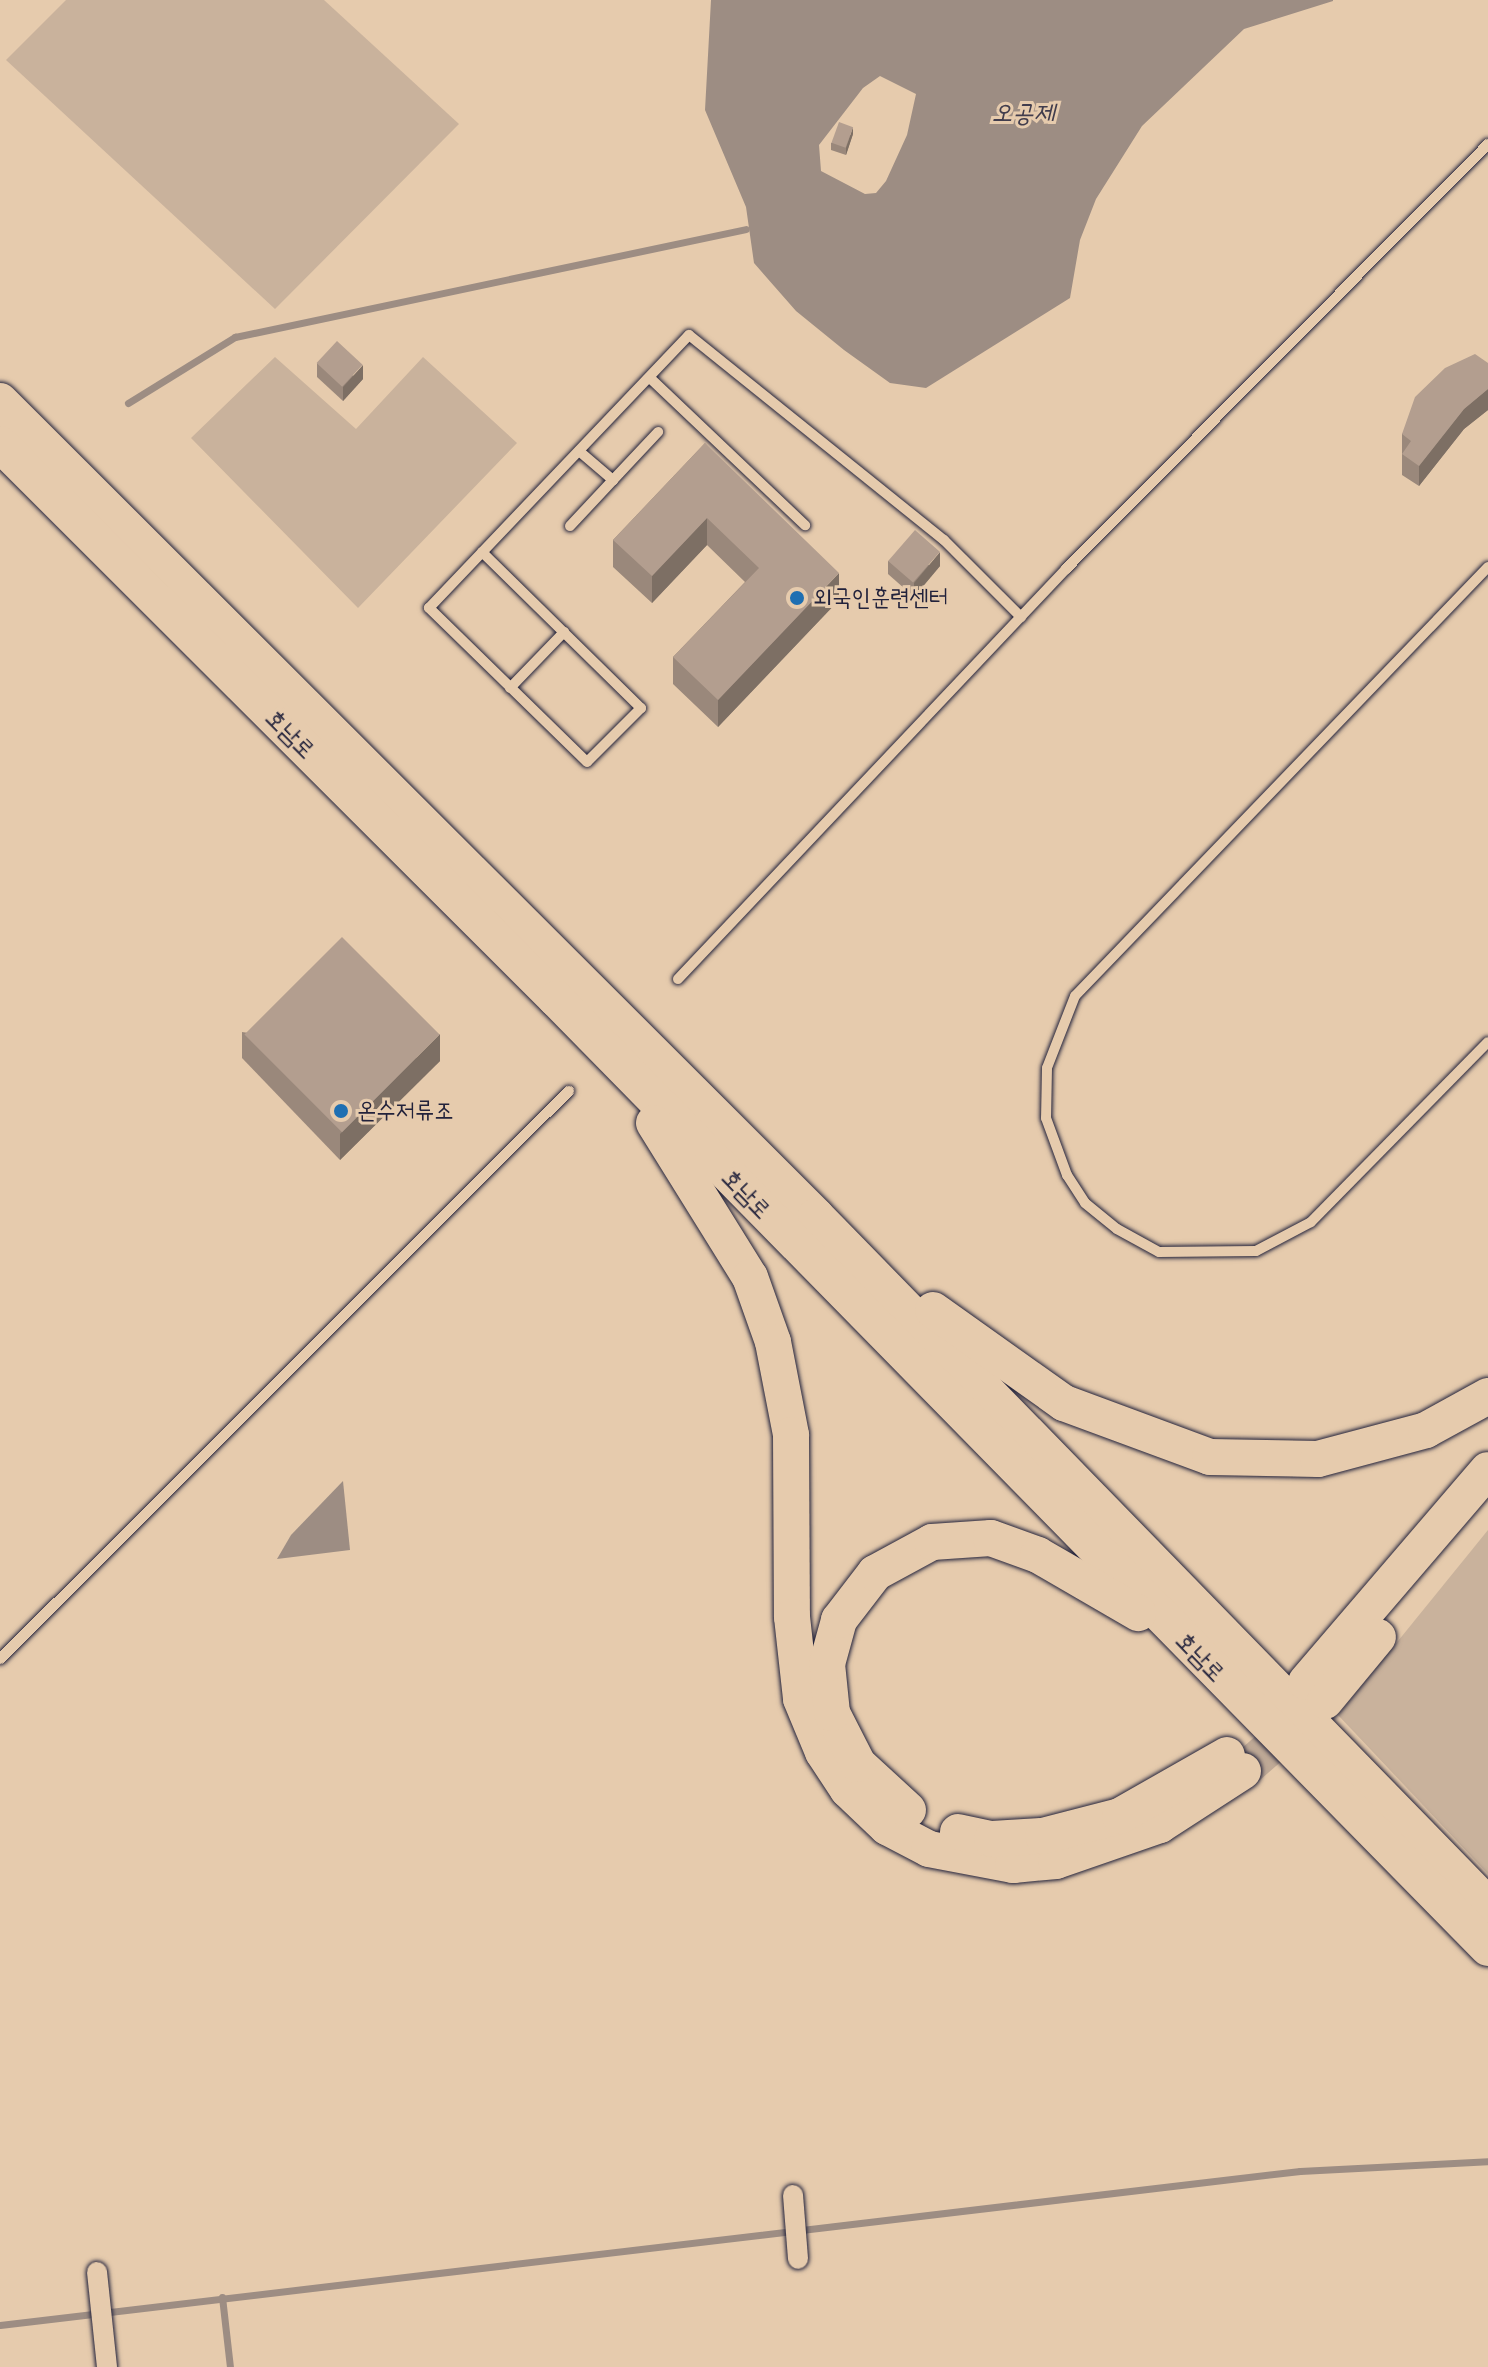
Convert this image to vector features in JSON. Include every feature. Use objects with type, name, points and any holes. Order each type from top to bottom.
[{"type":"highway","name":"호남로","points":[[0,401],[816,1216],[1488,1905]]},
{"type":"highway","name":"호남로","points":[[0,444],[556,999],[1488,1948]]},
{"type":"highway","points":[[556,999],[644,1107],[750,1277],[773,1342],[791,1435],[792,1617],[801,1699],[823,1752],[848,1790],[887,1827],[929,1849],[1013,1865],[1056,1861],[1160,1825],[1236,1763],[1120,1816],[1043,1836],[992,1839],[938,1827],[897,1804],[858,1764],[832,1713],[827,1664],[839,1620],[875,1573],[932,1542],[991,1538],[1081,1577],[1131,1607],[1218,1675]]},
{"type":"highway","points":[[816,1216],[981,1348],[1064,1403],[1210,1457],[1318,1459],[1426,1430],[1488,1396]]},
{"type":"highway","points":[[1488,1470],[1315,1692],[1488,1503]]},
{"type":"street","points":[[793,2195],[798,2259]]},
{"type":"street","points":[[97,2272],[107,2367]]},
{"type":"lane","points":[[678,979],[1021,617],[1488,144]]},
{"type":"lane","points":[[482,552],[641,708],[587,762],[429,608],[482,552],[579,451],[650,378],[689,335],[944,540],[1021,617]]},
{"type":"lane","points":[[650,378],[805,525]]},
{"type":"lane","points":[[570,526],[658,432]]},
{"type":"lane","points":[[579,451],[613,480]]},
{"type":"lane","points":[[1488,567],[1075,996],[1047,1068],[1046,1118],[1067,1175],[1085,1203],[1117,1229],[1159,1252],[1256,1251],[1311,1222],[1488,1042]]},
{"type":"lane","points":[[510,688],[564,632]]},
{"type":"lane","points":[[0,1659],[569,1091]]},
{"type":"shaded area","points":[[66,0],[324,0],[459,124],[275,309],[6,60]]},
{"type":"shaded area","points":[[275,357],[356,429],[423,357],[517,443],[358,608],[191,438]]},
{"type":"shaded area","points":[[1488,1530],[1488,1874],[1338,1715]]},
{"type":"water","name":"오공제","points":[[711,0],[1333,0],[1244,29],[1142,126],[1096,199],[1080,240],[1070,298],[926,388],[890,383],[844,350],[796,311],[754,263],[746,207],[705,110]],"holes":[[[880,76],[916,94],[907,135],[886,181],[876,193],[865,194],[821,171],[819,145],[863,88]]]},
{"type":"water","points":[[343,1481],[350,1550],[277,1559],[291,1535]]},
{"type":"building","points":[[839,122],[853,127],[846,148],[831,143]]},
{"type":"building","points":[[337,341],[363,365],[342,387],[317,363]]},
{"type":"building","points":[[1475,354],[1488,363],[1488,389],[1464,409],[1419,466],[1402,454],[1411,441],[1402,434],[1415,397],[1445,368]]},
{"type":"building","name":"외국인훈련센터","points":[[705,443],[839,573],[718,700],[673,657],[759,568],[707,518],[652,576],[613,540]]},
{"type":"building","points":[[915,530],[940,552],[913,583],[888,561]]},
{"type":"building","name":"온수저류조","points":[[342,937],[440,1035],[342,1132],[244,1035]]},
{"type":"waterway","points":[[128,403],[235,337],[746,229]]},
{"type":"waterway","points":[[0,2325],[1300,2171],[1488,2161]]},
{"type":"waterway","points":[[222,2297],[230,2367]]},
{"type":"tunnel","points":[[1243,1771],[1305,1717]]},
{"type":"place","name":"외국인훈련센터","points":[[797,598]]},
{"type":"place","name":"온수저류조","points":[[341,1111]]}]
